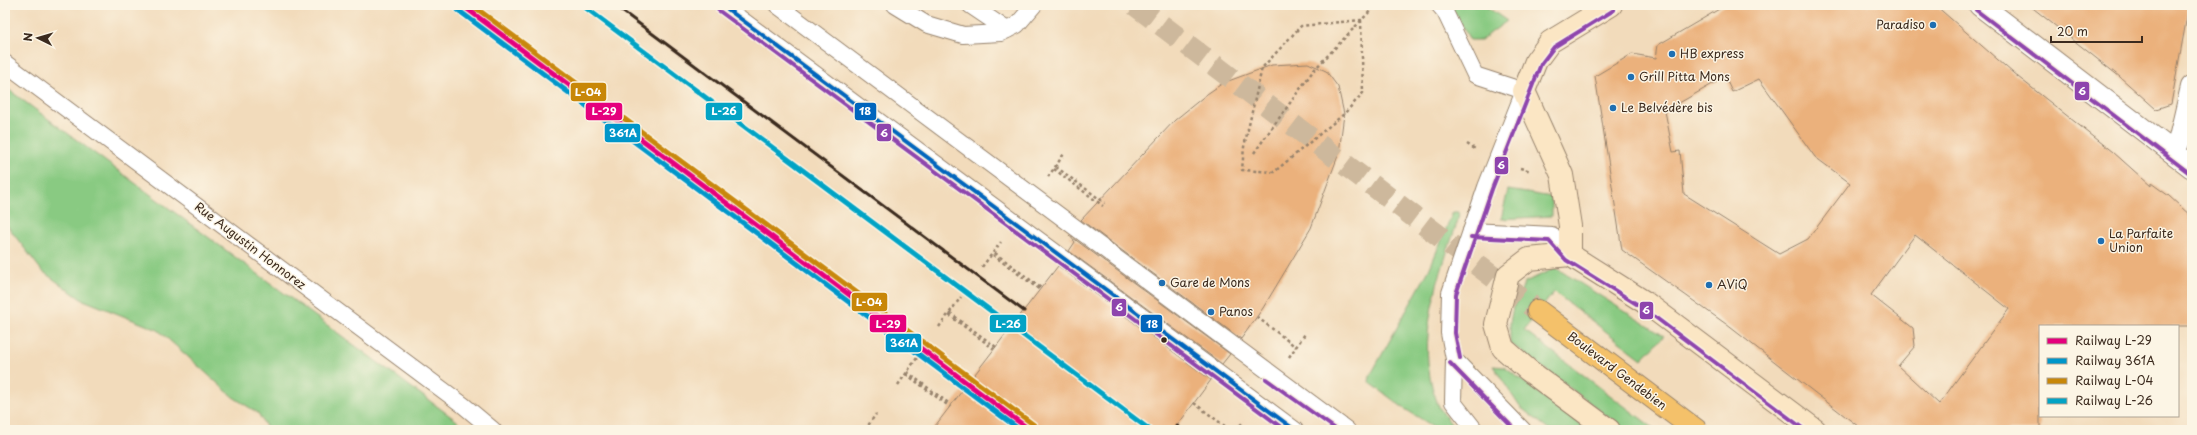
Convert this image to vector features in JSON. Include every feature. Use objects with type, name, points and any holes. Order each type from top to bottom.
[{"type":"highway","name":"Boulevard Gendebien","points":[[1538,311],[1696,430]]},
{"type":"main road","points":[[1570,255],[1570,226],[1562,175],[1524,92],[1536,61],[1550,42],[1611,5]]},
{"type":"main road","points":[[1608,430],[1528,370],[1503,348],[1496,324],[1508,275],[1529,259],[1570,255],[1646,303],[1814,430]]},
{"type":"street","points":[[1980,5],[2192,167]]},
{"type":"street","points":[[2174,152],[2180,138],[2192,87]]},
{"type":"lane","points":[[722,5],[1295,430]]},
{"type":"lane","points":[[777,5],[1347,430]]},
{"type":"lane","points":[[895,5],[926,24],[963,35],[1001,33],[1017,25],[1034,5]]},
{"type":"lane","points":[[970,5],[1007,30]]},
{"type":"lane","points":[[1439,5],[1445,12],[1475,75],[1524,92],[1486,187],[1450,293],[1449,333],[1454,359],[1453,402],[1475,430]]},
{"type":"lane","name":"Rue Augustin Honnorez","points":[[5,63],[463,405],[493,430]]},
{"type":"lane","points":[[1471,231],[1552,235],[1570,255]]},
{"type":"lane","points":[[1454,359],[1523,430]]},
{"type":"path","points":[[1254,154],[1313,71],[1376,5]]},
{"type":"path","points":[[1361,20],[1363,93],[1344,114],[1274,172],[1242,170],[1244,147],[1262,68],[1301,26],[1361,20]]},
{"type":"path","points":[[1047,179],[1064,154]]},
{"type":"path","points":[[1055,168],[1104,204]]},
{"type":"path","points":[[982,268],[994,254],[1005,236]]},
{"type":"path","points":[[994,254],[1041,289]]},
{"type":"path","points":[[939,327],[961,297]]},
{"type":"path","points":[[949,314],[995,348]]},
{"type":"path","points":[[1257,316],[1296,347]]},
{"type":"path","points":[[1287,359],[1306,334]]},
{"type":"path","points":[[898,385],[919,355]]},
{"type":"path","points":[[906,373],[951,406]]},
{"type":"path","points":[[1194,403],[1230,430]]},
{"type":"path","points":[[865,430],[876,414]]},
{"type":"path","points":[[1236,430],[1245,420]]},
{"type":"green space","points":[[1450,5],[1484,5],[1507,21],[1481,40],[1470,40]]},
{"type":"green space","points":[[5,87],[457,421],[466,430],[268,430],[258,413],[233,397],[158,330],[81,299],[42,271],[5,223]]},
{"type":"green space","points":[[1508,190],[1552,197],[1552,216],[1501,219]]},
{"type":"green space","points":[[1453,212],[1459,212],[1458,220],[1437,286],[1428,331],[1427,354],[1430,376],[1437,403],[1456,430],[1439,430],[1405,409],[1369,382],[1370,376],[1429,270]]},
{"type":"green space","points":[[1556,268],[1664,336],[1642,359],[1554,292],[1524,330],[1656,430],[1626,430],[1510,343],[1510,323],[1513,307],[1525,282]]},
{"type":"green space","points":[[1493,366],[1504,367],[1589,430],[1550,430],[1520,407]]},
{"type":"building","points":[[1726,5],[1935,5],[2013,73],[2113,152],[2151,186],[2151,183],[2169,196],[2192,217],[2192,326],[2039,325],[2040,430],[1863,430],[1726,324],[1622,250],[1595,76],[1632,54],[1656,58],[1658,45]],"holes":[[[1725,77],[1732,92],[1759,79],[1815,157],[1850,183],[1808,239],[1779,254],[1684,194],[1680,151],[1673,152],[1665,111]],[[1915,235],[2009,309],[1939,404],[1898,366],[1915,346],[1913,328],[1871,295]]]},
{"type":"building","points":[[2029,5],[2189,5],[2171,104],[2156,109],[2120,77]]},
{"type":"building","points":[[1308,63],[1326,71],[1338,87],[1344,114],[1339,153],[1311,228],[1263,308],[1241,339],[1081,220],[1175,120],[1207,94],[1223,83],[1272,65]]},
{"type":"building","points":[[1069,235],[1230,354],[1222,364],[1069,251],[1075,242]]},
{"type":"building","points":[[1058,266],[1211,380],[1174,430],[932,430]]},
{"type":"tunnel","points":[[1135,5],[1538,311]]},
{"type":"railway","points":[[614,5],[1024,311]]},
{"type":"railway","points":[[1177,426],[1183,430]]},
{"type":"rail line","name":"L-29","points":[[462,5],[1030,430]]},
{"type":"rail line","name":"L-04","points":[[472,5],[1034,425]]},
{"type":"rail line","name":"L-26","points":[[582,5],[1150,430]]},
{"type":"rail line","name":"361A","points":[[458,10],[1020,430]]},
{"type":"transit line","name":"18","points":[[722,5],[1295,430]]},
{"type":"transit line","name":"6","points":[[718,10],[1285,430]]},
{"type":"transit line","name":"6","points":[[1460,358],[1455,333],[1456,294],[1492,189],[1541,64],[1554,47],[1614,10]]},
{"type":"transit line","name":"6","points":[[1976,10],[2188,172]]},
{"type":"transit line","name":"6","points":[[1471,237],[1549,241],[1566,260],[1643,308],[1805,430]]},
{"type":"transit line","name":"6","points":[[1450,363],[1515,430]]},
{"type":"transit line","name":"6","points":[[1266,379],[1337,430]]},
{"type":"place","name":"Paradiso","points":[[1933,25]]},
{"type":"place","name":"HB express","points":[[1672,54]]},
{"type":"place","name":"Grill Pitta Mons","points":[[1631,77]]},
{"type":"place","name":"Le Belvédère bis","points":[[1613,108]]},
{"type":"place","name":"La Parfaite Union","points":[[2101,241]]},
{"type":"place","name":"Gare de Mons","points":[[1162,283]]},
{"type":"place","name":"AViQ","points":[[1709,285]]},
{"type":"place","name":"Panos","points":[[1211,312]]}]
